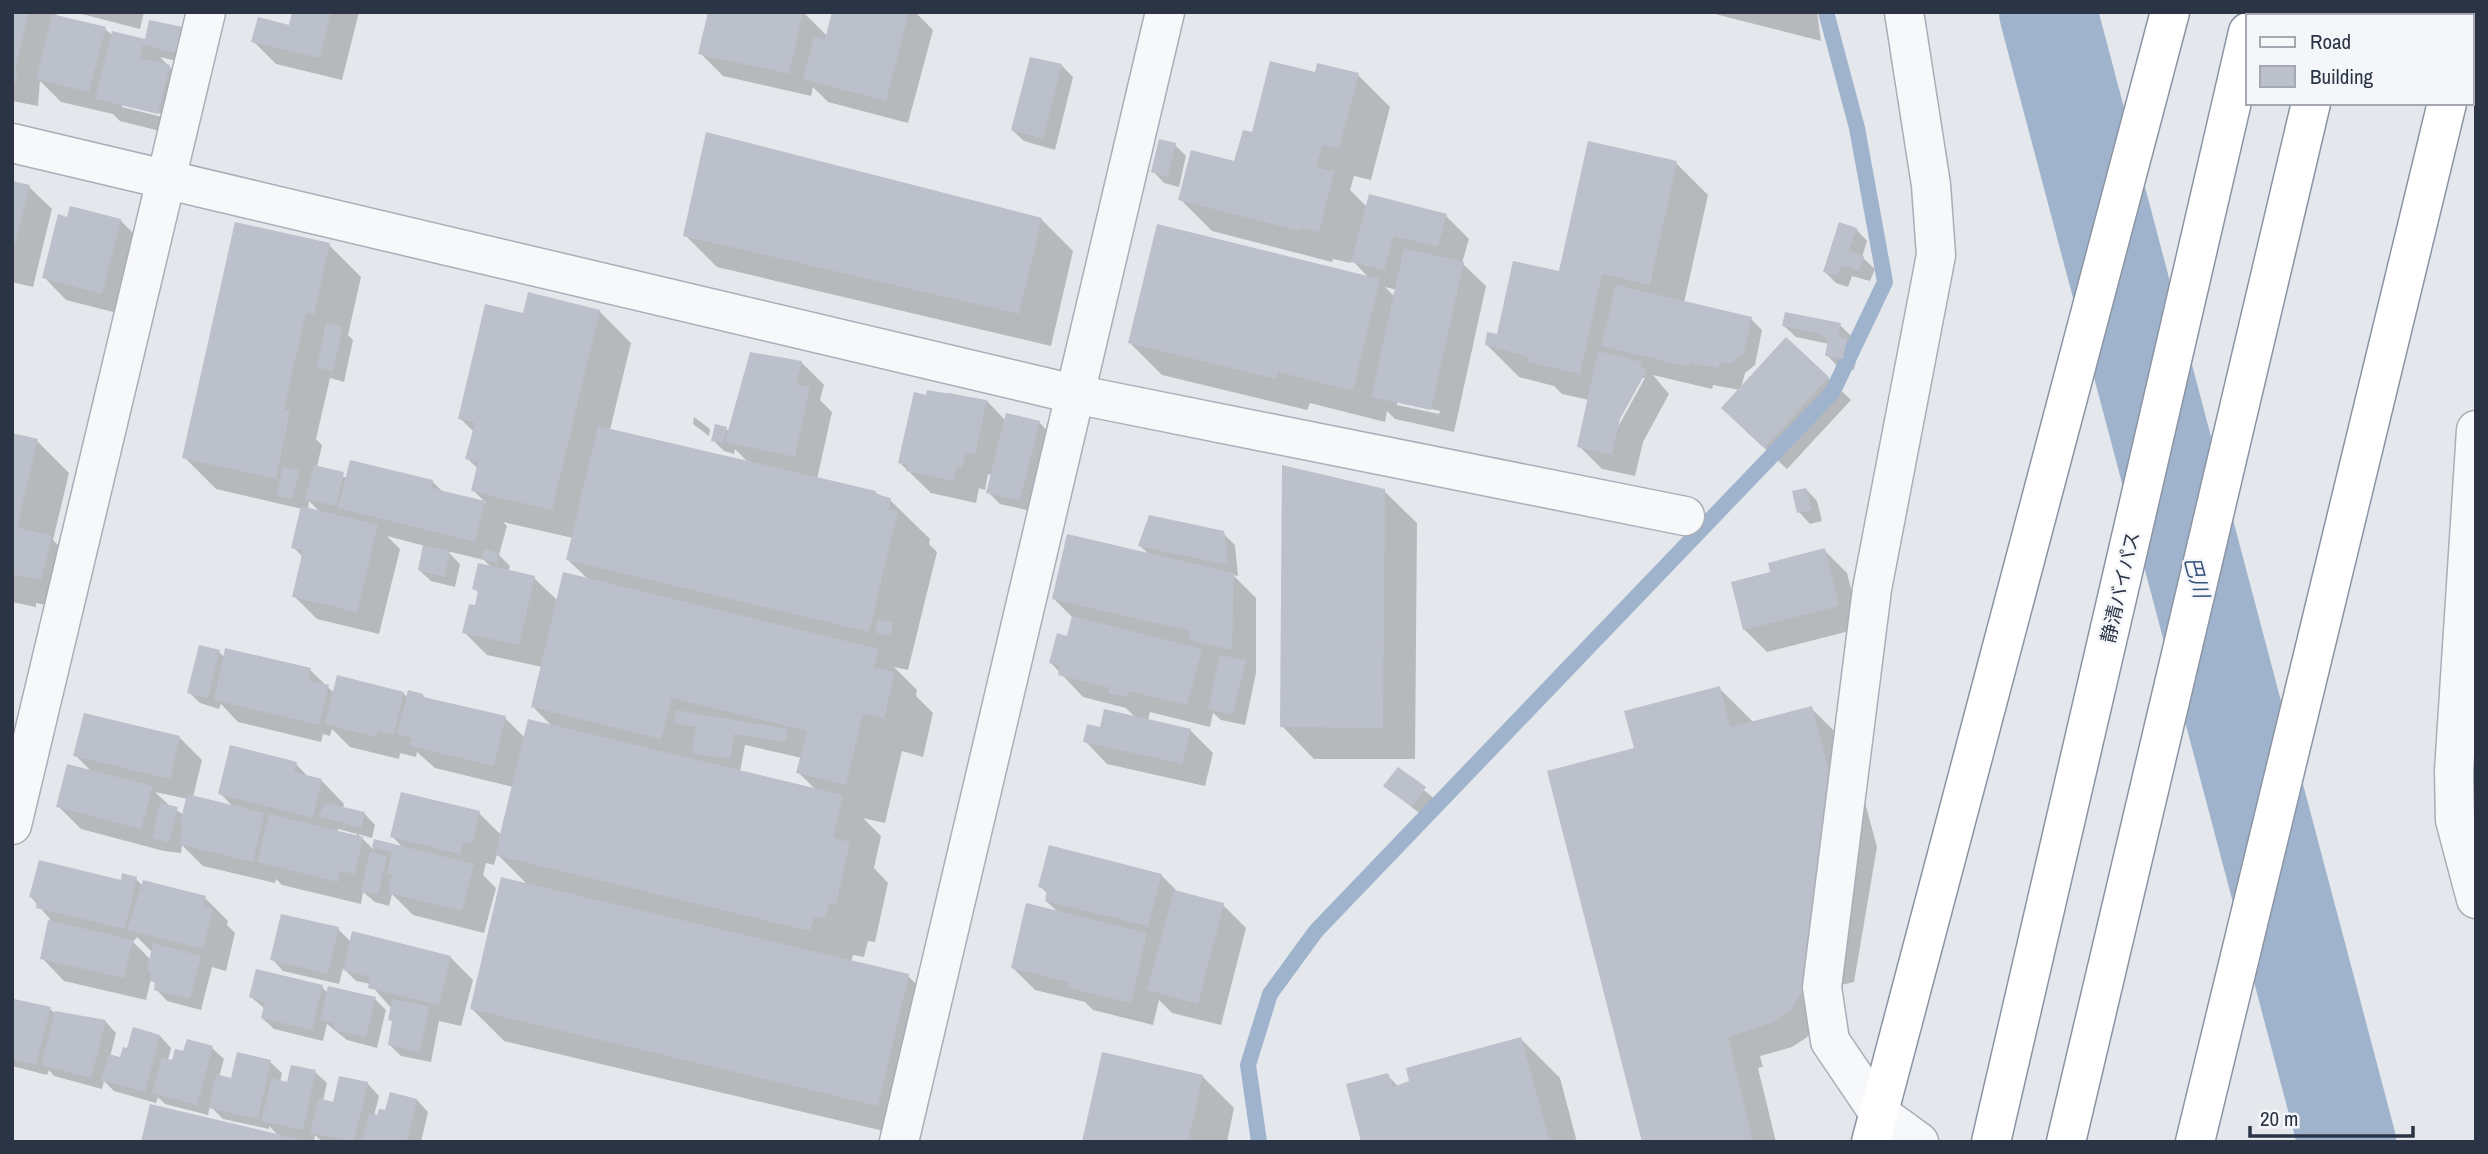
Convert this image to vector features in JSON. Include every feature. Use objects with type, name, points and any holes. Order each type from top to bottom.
[{"type":"highway","points":[[1874,1127],[2169,12]]},
{"type":"highway","name":"静清バイパス","points":[[1991,1142],[2246,41]]},
{"type":"highway","points":[[2066,1142],[2311,105]]},
{"type":"highway","points":[[2195,1142],[2447,105]]},
{"type":"highway","points":[[1964,1142],[2050,889]]},
{"type":"highway","points":[[2085,1142],[2107,967]]},
{"type":"street","points":[[12,825],[206,12]]},
{"type":"street","points":[[899,1142],[1165,12]]},
{"type":"street","points":[[1904,12],[1931,185],[1936,255],[1872,589],[1822,987],[1830,1041],[1874,1127],[1919,1142]]},
{"type":"street","points":[[12,143],[1074,394],[1685,516]]},
{"type":"street","points":[[2476,430],[2455,771],[2455,820],[2476,899]]},
{"type":"building","points":[[12,12],[29,12],[15,71],[18,73],[15,84],[12,83]]},
{"type":"building","points":[[292,12],[331,12],[320,58],[251,42],[258,17],[289,25]]},
{"type":"building","points":[[708,12],[803,12],[789,74],[698,54]]},
{"type":"building","points":[[832,12],[909,12],[886,101],[803,79],[814,37],[825,39]]},
{"type":"building","points":[[52,14],[106,27],[89,92],[36,79]]},
{"type":"building","points":[[149,20],[183,27],[176,53],[143,45],[140,58],[170,65],[158,114],[95,99],[112,31],[145,39]]},
{"type":"building","points":[[1030,57],[1062,64],[1043,139],[1011,130]]},
{"type":"building","points":[[1270,61],[1315,72],[1317,63],[1359,73],[1339,149],[1322,145],[1316,167],[1334,172],[1319,232],[1301,228],[1300,231],[1178,200],[1191,150],[1234,161],[1243,130],[1252,132]]},
{"type":"building","points":[[706,132],[1042,218],[1019,314],[683,236]]},
{"type":"building","points":[[1159,139],[1176,143],[1168,177],[1151,172]]},
{"type":"building","points":[[1588,141],[1677,161],[1650,285],[1602,274],[1580,374],[1528,362],[1529,357],[1485,345],[1487,332],[1497,334],[1513,261],[1559,271]]},
{"type":"building","points":[[12,181],[30,185],[13,253],[12,253]]},
{"type":"building","points":[[1369,194],[1447,214],[1438,247],[1394,236],[1384,270],[1351,262]]},
{"type":"building","points":[[70,206],[121,219],[102,294],[42,278],[58,214],[67,217]]},
{"type":"building","points":[[235,222],[330,243],[314,315],[306,312],[284,409],[290,411],[276,479],[182,458]]},
{"type":"building","points":[[1839,222],[1857,228],[1849,251],[1864,256],[1859,271],[1841,265],[1837,276],[1823,272]]},
{"type":"building","points":[[1157,224],[1380,279],[1353,391],[1278,372],[1276,379],[1128,343]]},
{"type":"building","points":[[1404,248],[1464,262],[1431,410],[1371,397]]},
{"type":"building","points":[[1616,285],[1752,317],[1744,353],[1732,363],[1721,362],[1718,368],[1690,363],[1689,367],[1601,346]]},
{"type":"building","points":[[528,292],[600,310],[552,510],[471,491],[478,462],[465,459],[475,423],[458,419],[485,304],[523,313]]},
{"type":"building","points":[[1785,312],[1841,323],[1838,336],[1847,338],[1843,359],[1825,356],[1828,340],[1819,334],[1782,326]]},
{"type":"building","points":[[326,323],[343,327],[333,371],[317,367]]},
{"type":"building","points":[[1786,337],[1829,377],[1764,448],[1721,408]]},
{"type":"building","points":[[1598,351],[1642,362],[1640,365],[1647,370],[1620,419],[1612,455],[1577,447]]},
{"type":"building","points":[[750,352],[802,361],[796,384],[810,387],[795,457],[725,442]]},
{"type":"building","points":[[927,390],[987,400],[975,455],[965,453],[962,468],[957,467],[953,481],[906,471],[908,465],[898,463],[914,392],[926,395]]},
{"type":"building","points":[[1006,413],[1040,421],[1020,501],[986,493]]},
{"type":"building","points":[[715,424],[727,427],[723,443],[711,441]]},
{"type":"building","points":[[598,426],[876,491],[875,494],[891,498],[889,509],[898,511],[869,632],[566,560]]},
{"type":"building","points":[[12,433],[38,439],[17,527],[52,536],[41,580],[12,574]]},
{"type":"building","points":[[350,460],[433,480],[431,488],[485,501],[475,542],[338,508]]},
{"type":"building","points":[[314,465],[344,472],[336,506],[305,499]]},
{"type":"building","points":[[1282,465],[1385,489],[1383,728],[1280,727]]},
{"type":"building","points":[[282,467],[299,470],[293,499],[277,496]]},
{"type":"building","points":[[1806,488],[1812,510],[1797,513],[1792,491]]},
{"type":"building","points":[[301,506],[378,525],[357,612],[292,597],[303,550],[291,548]]},
{"type":"building","points":[[1149,515],[1224,531],[1228,565],[1138,546]]},
{"type":"building","points":[[1067,534],[1234,573],[1232,650],[1189,640],[1190,631],[1052,599]]},
{"type":"building","points":[[423,545],[450,551],[444,577],[418,570]]},
{"type":"building","points":[[1825,548],[1839,606],[1743,630],[1731,582],[1770,572],[1768,563]]},
{"type":"building","points":[[484,549],[499,553],[497,563],[481,559]]},
{"type":"building","points":[[478,563],[535,576],[519,645],[462,633],[469,604],[475,605],[478,591],[472,589]]},
{"type":"building","points":[[563,572],[879,649],[874,668],[895,672],[884,719],[863,713],[846,785],[796,773],[807,731],[672,698],[661,739],[531,707]]},
{"type":"building","points":[[1072,616],[1202,649],[1187,705],[1128,691],[1127,697],[1108,693],[1110,688],[1058,675],[1060,666],[1049,663],[1057,633],[1067,636]]},
{"type":"building","points":[[877,620],[893,622],[891,635],[876,633]]},
{"type":"building","points":[[199,645],[220,650],[208,698],[187,693]]},
{"type":"building","points":[[225,648],[311,668],[308,680],[329,685],[319,725],[214,700]]},
{"type":"building","points":[[1220,655],[1246,660],[1233,715],[1208,709]]},
{"type":"building","points":[[337,675],[404,692],[394,735],[378,731],[376,737],[325,724]]},
{"type":"building","points":[[1720,686],[1730,727],[1812,706],[1838,806],[1806,986],[1792,1008],[1776,1021],[1728,1037],[1753,1142],[1642,1142],[1547,771],[1634,748],[1624,711]]},
{"type":"building","points":[[408,690],[423,694],[423,697],[506,716],[494,766],[410,746],[412,738],[397,734]]},
{"type":"building","points":[[1104,709],[1191,729],[1182,764],[1083,742],[1087,724],[1100,727]]},
{"type":"building","points":[[676,710],[788,729],[785,742],[734,734],[730,759],[692,753],[696,727],[674,723]]},
{"type":"building","points":[[84,713],[180,736],[170,779],[73,756]]},
{"type":"building","points":[[528,719],[843,795],[833,838],[850,842],[836,904],[829,903],[825,919],[814,917],[810,931],[495,855]]},
{"type":"building","points":[[230,745],[297,762],[294,772],[322,779],[313,818],[218,794]]},
{"type":"building","points":[[67,764],[153,786],[141,829],[56,807]]},
{"type":"building","points":[[1398,767],[1426,787],[1412,807],[1383,786]]},
{"type":"building","points":[[401,792],[480,811],[472,843],[463,841],[460,854],[390,837]]},
{"type":"building","points":[[187,794],[264,813],[253,862],[179,844],[183,825],[180,823]]},
{"type":"building","points":[[160,803],[178,807],[169,843],[152,838]]},
{"type":"building","points":[[325,803],[365,812],[361,828],[318,816]]},
{"type":"building","points":[[269,814],[363,837],[355,874],[340,871],[338,882],[257,862]]},
{"type":"building","points":[[374,839],[474,864],[462,911],[388,893],[392,874],[387,873],[392,852],[372,847]]},
{"type":"building","points":[[1049,845],[1162,874],[1148,926],[1045,901],[1047,889],[1038,887]]},
{"type":"building","points":[[370,852],[387,856],[378,895],[361,891]]},
{"type":"building","points":[[39,860],[121,880],[122,873],[137,877],[125,929],[36,908],[37,899],[29,897]]},
{"type":"building","points":[[501,877],[909,974],[878,1106],[470,1009]]},
{"type":"building","points":[[143,880],[206,896],[203,906],[213,909],[203,949],[127,930]]},
{"type":"building","points":[[1174,890],[1224,903],[1198,1004],[1147,990]]},
{"type":"building","points":[[1026,903],[1147,933],[1131,1003],[1068,988],[1069,982],[1011,968]]},
{"type":"building","points":[[281,914],[339,927],[328,974],[270,960]]},
{"type":"building","points":[[48,920],[133,940],[124,978],[40,959]]},
{"type":"building","points":[[352,931],[451,956],[439,1005],[368,988],[370,977],[343,970]]},
{"type":"building","points":[[153,943],[201,956],[190,999],[154,990],[155,982],[150,981],[151,972],[147,970]]},
{"type":"building","points":[[256,969],[323,985],[312,1030],[261,1018],[265,1002],[249,997]]},
{"type":"building","points":[[328,986],[376,997],[366,1037],[333,1030],[335,1023],[320,1020]]},
{"type":"building","points":[[14,999],[51,1007],[36,1065],[12,1059]]},
{"type":"building","points":[[392,999],[429,1006],[420,1052],[388,1045],[392,1021],[388,1020]]},
{"type":"building","points":[[55,1011],[106,1020],[91,1078],[41,1065]]},
{"type":"building","points":[[133,1027],[160,1035],[145,1092],[101,1080],[109,1054],[120,1057],[123,1047],[127,1048]]},
{"type":"building","points":[[1521,1037],[1550,1142],[1361,1142],[1346,1084],[1388,1073],[1393,1087],[1409,1081],[1406,1068]]},
{"type":"building","points":[[187,1039],[213,1046],[197,1105],[152,1093],[162,1057],[172,1060],[175,1049],[183,1051]]},
{"type":"building","points":[[237,1052],[271,1060],[258,1119],[209,1108],[216,1074],[231,1078]]},
{"type":"building","points":[[1102,1052],[1203,1075],[1188,1142],[1082,1142]]},
{"type":"building","points":[[291,1065],[316,1070],[303,1130],[261,1121],[272,1078],[287,1082]]},
{"type":"building","points":[[339,1076],[368,1082],[354,1142],[310,1133],[319,1098],[333,1102]]},
{"type":"building","points":[[390,1092],[417,1099],[407,1142],[362,1142],[369,1113],[377,1115],[379,1109],[385,1110]]},
{"type":"building","points":[[150,1104],[307,1141],[307,1142],[141,1142]]},
{"type":"waterway","points":[[1259,1142],[1248,1065],[1270,994],[1316,931],[1832,393],[1885,282],[1857,128],[1826,12]]},
{"type":"waterway","name":"巴川","points":[[2048,12],[2347,1142]]}]
